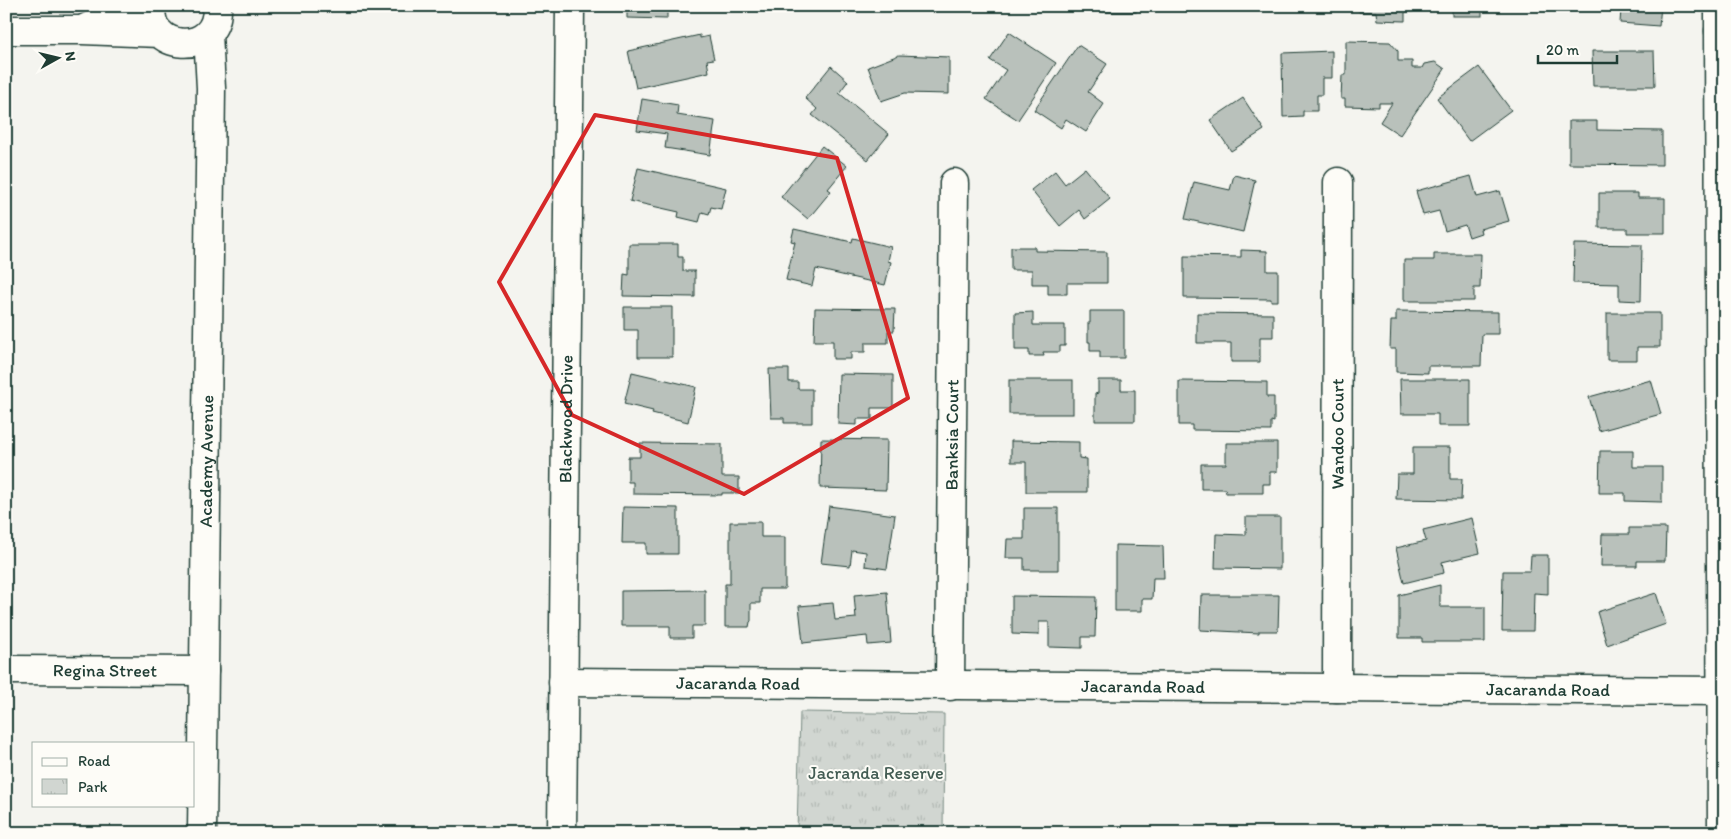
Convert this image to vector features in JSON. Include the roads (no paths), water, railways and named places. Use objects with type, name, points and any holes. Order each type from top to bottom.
[{"type":"street","points":[[82,30],[134,6]]},
{"type":"street","points":[[152,6],[151,12],[154,23],[172,39],[211,88]]},
{"type":"street","points":[[6,30],[82,30],[199,41],[213,28],[217,17],[217,6]]},
{"type":"street","name":"Blackwood Drive","points":[[562,833],[570,6]]},
{"type":"street","points":[[1721,23],[1722,833]]},
{"type":"street","name":"Academy Avenue","points":[[202,833],[211,88],[208,34]]},
{"type":"street","name":"Wandoo Court","points":[[1338,182],[1338,688]]},
{"type":"street","name":"Banksia Court","points":[[950,686],[954,183]]},
{"type":"street","name":"Regina Street","points":[[6,670],[204,671]]},
{"type":"street","name":"Jacaranda Road","points":[[563,682],[1722,691]]},
{"type":"park label","name":"Jacranda Reserve","points":[[876,773]]}]
